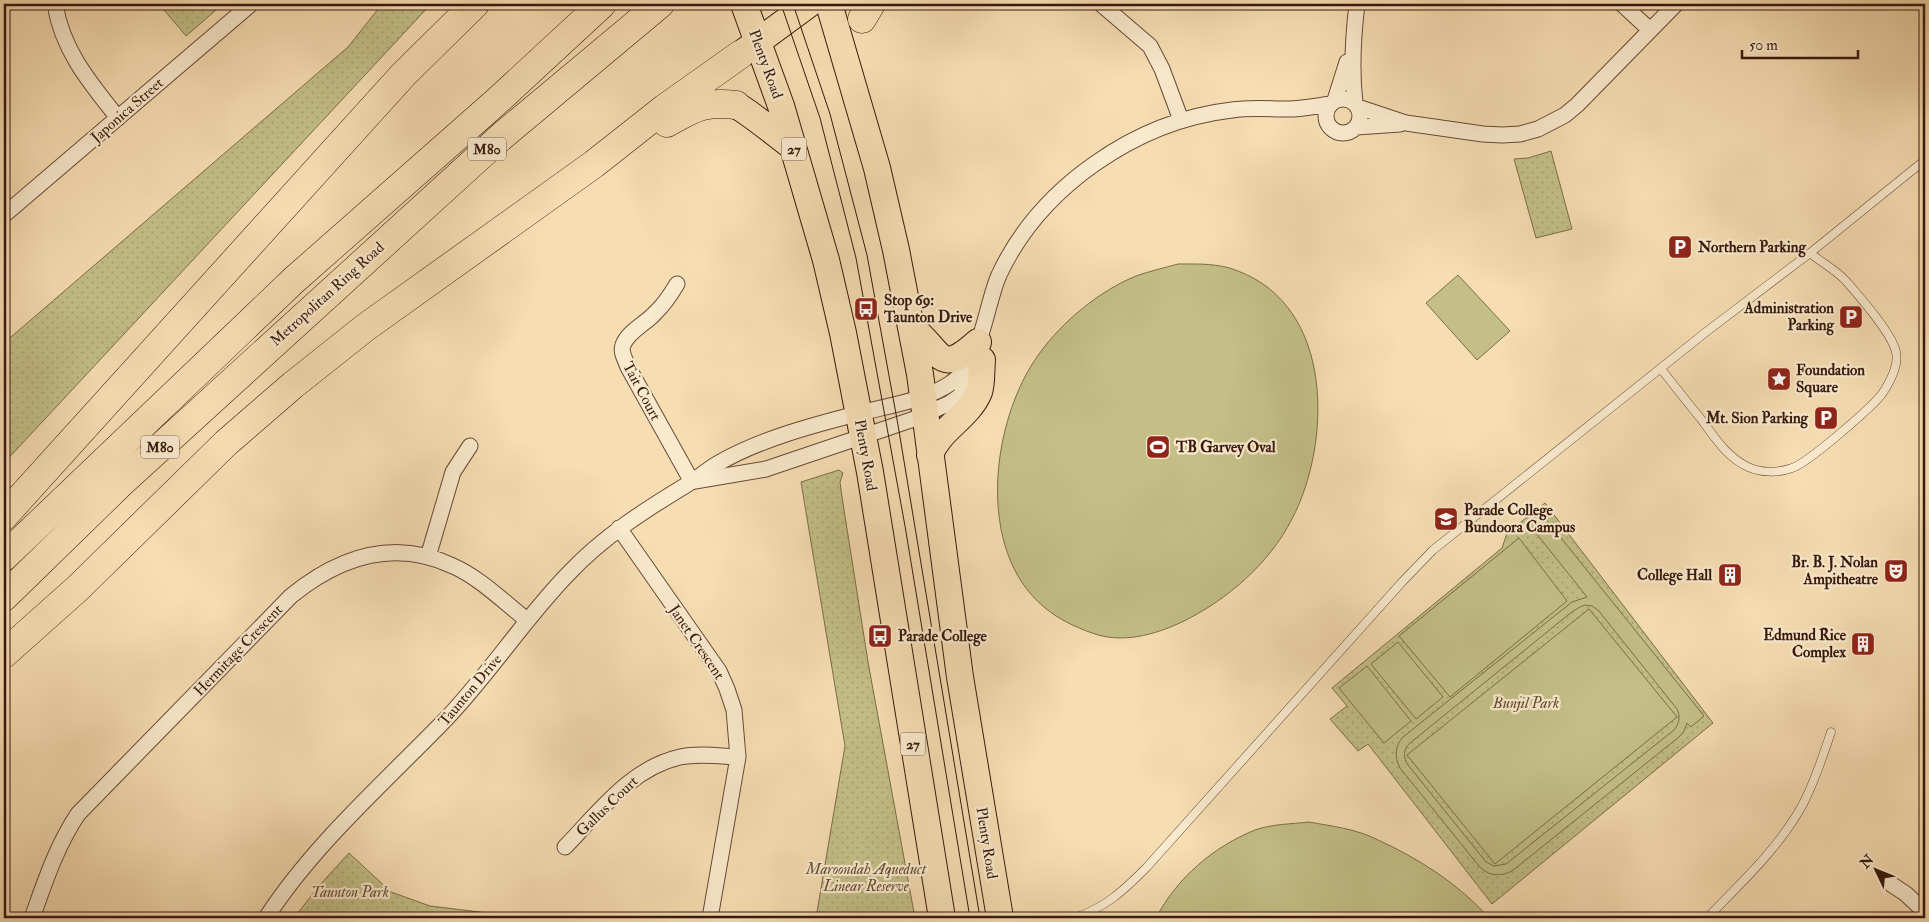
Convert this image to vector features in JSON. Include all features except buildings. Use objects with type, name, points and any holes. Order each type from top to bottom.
[{"type":"highway","points":[[403,75],[456,4]]},
{"type":"highway","points":[[4,516],[403,75],[475,4]]},
{"type":"highway","name":"Metropolitan Ring Road","points":[[4,557],[294,280],[489,108],[602,4]]},
{"type":"highway","name":"Metropolitan Ring Road","points":[[4,597],[128,476],[458,175],[660,4]]},
{"type":"highway","name":"Plenty Road","points":[[744,4],[749,47],[793,147],[826,260],[854,430],[942,918]]},
{"type":"highway","points":[[4,654],[78,588],[226,443],[293,385],[366,327],[594,164],[664,108],[809,4]]},
{"type":"highway","name":"Plenty Road","points":[[829,4],[877,168],[911,327],[924,405],[960,678],[1000,918]]},
{"type":"highway","points":[[846,59],[867,11]]},
{"type":"highway","points":[[594,164],[629,148],[660,127],[698,107],[716,103],[736,105],[754,116],[764,126],[793,147]]},
{"type":"highway","points":[[911,327],[924,337],[936,354],[948,360],[980,351],[981,385],[978,392],[968,409],[934,444],[930,455]]},
{"type":"street","points":[[55,4],[62,32],[81,71],[118,118]]},
{"type":"street","name":"Japonica Street","points":[[4,215],[251,4]]},
{"type":"street","points":[[1101,4],[1150,46],[1162,69],[1181,120]]},
{"type":"street","points":[[1356,127],[1360,118],[1352,80],[1352,49],[1357,4]]},
{"type":"street","points":[[1622,4],[1650,30]]},
{"type":"street","points":[[854,430],[924,405],[941,389],[956,380],[980,351],[998,277],[1021,236],[1076,179],[1126,143],[1148,132],[1181,120],[1232,110],[1254,108],[1290,110],[1345,98],[1356,105],[1406,123],[1483,134],[1520,134],[1538,129],[1565,115],[1577,105],[1676,4]]},
{"type":"street","points":[[1328,125],[1326,114],[1333,102],[1352,49]]},
{"type":"street","points":[[1290,110],[1328,125],[1336,132],[1341,133],[1356,127],[1406,123]]},
{"type":"street","name":"Tait Court","points":[[677,284],[655,314],[626,339],[622,352],[628,367],[692,482]]},
{"type":"street","points":[[854,430],[924,405]]},
{"type":"street","name":"Taunton Drive","points":[[266,918],[298,873],[467,696],[527,620],[570,572],[619,528],[718,464],[746,449],[833,420],[854,430]]},
{"type":"street","name":"Taunton Drive","points":[[692,482],[766,469],[854,430]]},
{"type":"street","points":[[428,556],[453,472],[470,446]]},
{"type":"street","name":"Janet Crescent","points":[[619,528],[719,671],[734,710],[738,757],[710,918]]},
{"type":"street","name":"Hermitage Crescent","points":[[32,918],[54,857],[64,835],[78,814],[291,596],[312,578],[364,556],[387,553],[428,556],[472,576],[527,620]]},
{"type":"street","name":"Gallus Court","points":[[565,846],[619,791],[647,769],[680,757],[701,755],[738,757]]},
{"type":"street","points":[[1891,884],[1906,894],[1925,912]]},
{"type":"lane","points":[[1075,918],[1094,911],[1110,902],[1146,868],[1433,550],[1925,160]]},
{"type":"lane","points":[[1661,369],[1723,448],[1737,461],[1750,468],[1766,472],[1783,471],[1798,466],[1853,422],[1880,396],[1890,381],[1896,366],[1896,352],[1885,329],[1845,280],[1810,253]]},
{"type":"lane","points":[[1707,918],[1756,868],[1784,835],[1804,802],[1831,732]]},
{"type":"green space","points":[[159,4],[223,4],[186,36]]},
{"type":"green space","points":[[382,4],[431,4],[4,463],[4,343],[348,47]]},
{"type":"green space","points":[[1551,151],[1572,229],[1536,238],[1514,159],[1528,158]]},
{"type":"green space","name":"TB Garvey Oval","points":[[1178,264],[1216,265],[1238,271],[1270,289],[1293,314],[1308,345],[1316,380],[1318,416],[1314,453],[1305,488],[1283,535],[1259,566],[1231,592],[1199,613],[1160,631],[1126,638],[1103,636],[1079,628],[1055,615],[1044,607],[1022,582],[1007,553],[999,519],[998,484],[1001,448],[1010,413],[1023,381],[1039,354],[1059,330],[1095,299],[1122,282],[1141,274]]},
{"type":"green space","points":[[1458,275],[1510,331],[1477,360],[1426,303]]},
{"type":"green space","name":"Maroondah Aqueduct Linear Reserve","points":[[839,470],[843,473],[840,482],[868,662],[915,918],[816,918],[845,746],[801,482]]},
{"type":"green space","name":"Bunjil Park","points":[[1545,503],[1713,723],[1492,904],[1368,744],[1358,751],[1330,719],[1347,706],[1332,688],[1502,548],[1507,533]]},
{"type":"green space","points":[[1541,513],[1704,716],[1691,727],[1687,723],[1679,737],[1512,871],[1503,874],[1490,874],[1479,866],[1400,768],[1396,752],[1398,744],[1403,737],[1572,602],[1587,597],[1528,523]],"holes":[[[1585,605],[1592,606],[1598,610],[1677,709],[1679,715],[1678,723],[1674,730],[1506,864],[1494,866],[1486,862],[1408,765],[1405,751],[1410,743],[1568,615]]]},
{"type":"green space","points":[[1519,538],[1567,601],[1450,697],[1399,636]]},
{"type":"green space","points":[[1589,609],[1677,717],[1495,864],[1407,755]]},
{"type":"green space","points":[[1398,642],[1443,697],[1416,719],[1371,664]]},
{"type":"green space","points":[[1367,666],[1411,721],[1384,743],[1339,688]]},
{"type":"green space","points":[[1309,822],[1360,833],[1376,839],[1422,863],[1465,894],[1489,918],[1156,918],[1185,877],[1225,845],[1261,828]]},
{"type":"green space","name":"Taunton Park","points":[[349,853],[391,892],[430,906],[488,913],[494,918],[294,918],[318,887]]},
{"type":"tram line","points":[[781,4],[820,118],[856,258],[905,526],[970,918]]},
{"type":"tram line","points":[[793,4],[830,114],[867,255],[898,425],[980,918]]},
{"type":"place","name":"Northern Parking","points":[[1680,247]]},
{"type":"place","name":"Stop 69: Taunton Drive","points":[[866,309]]},
{"type":"place","name":"Administration Parking","points":[[1851,317]]},
{"type":"place","name":"Foundation Square","points":[[1779,379]]},
{"type":"place","name":"Mt. Sion Parking","points":[[1826,418]]},
{"type":"place","name":"TB Garvey Oval","points":[[1158,447]]},
{"type":"place","name":"Parade College Bundoora Campus","points":[[1446,519]]},
{"type":"place","name":"Br. B. J. Nolan Ampitheatre","points":[[1896,571]]},
{"type":"place","name":"College Hall","points":[[1730,575]]},
{"type":"place","name":"Parade College","points":[[880,636]]},
{"type":"place","name":"Edmund Rice Complex","points":[[1863,644]]}]
